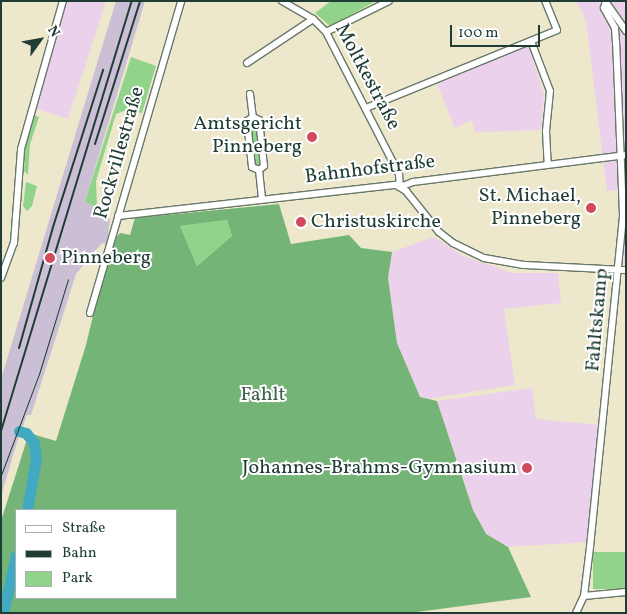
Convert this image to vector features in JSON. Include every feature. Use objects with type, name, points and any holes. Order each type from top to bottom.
[{"type":"street","points":[[1,278],[15,235],[21,149],[63,1]]},
{"type":"street","name":"Rockvillestraße","points":[[90,313],[181,1]]},
{"type":"street","name":"Moltkestraße","points":[[282,1],[291,3],[313,19],[326,32],[399,174],[400,187]]},
{"type":"street","points":[[326,32],[390,1]]},
{"type":"street","points":[[366,108],[557,30],[545,1]]},
{"type":"street","points":[[607,2],[626,31]]},
{"type":"street","name":"Fahltskamp","points":[[607,2],[604,8],[615,28]]},
{"type":"street","name":"Fahltskamp","points":[[576,613],[584,596],[622,270],[624,214],[623,155],[621,147],[616,17]]},
{"type":"street","points":[[247,64],[313,19]]},
{"type":"street","points":[[531,40],[550,91],[546,131],[548,164]]},
{"type":"street","points":[[250,94],[253,117]]},
{"type":"street","points":[[253,117],[247,121],[252,167],[259,170]]},
{"type":"street","points":[[253,117],[259,120],[264,166],[259,170]]},
{"type":"street","name":"Bahnhofstraße","points":[[118,216],[385,185],[400,187],[413,182],[623,155]]},
{"type":"street","points":[[259,170],[262,199]]},
{"type":"street","points":[[400,187],[439,232],[453,243],[484,258],[523,265],[622,270]]},
{"type":"street","points":[[584,596],[626,592]]},
{"type":"shaded area","points":[[65,1],[106,1],[68,119],[34,108]]},
{"type":"shaded area","points":[[116,1],[145,1],[85,201],[110,219],[107,244],[102,243],[76,274],[31,415],[27,415],[17,442],[1,496],[1,379]]},
{"type":"shaded area","points":[[576,1],[626,1],[626,263],[616,261],[619,190],[607,191],[586,21]]},
{"type":"shaded area","points":[[529,46],[544,95],[541,130],[475,132],[472,120],[455,128],[437,84]]},
{"type":"shaded area","points":[[434,237],[463,256],[513,273],[558,273],[561,303],[504,309],[515,385],[428,399],[420,397],[397,342],[388,278],[392,252]]},
{"type":"shaded area","name":"Johannes-Brahms-Gymnasium","points":[[532,388],[536,419],[600,425],[587,542],[508,547],[486,535],[473,510],[437,401]]},
{"type":"green space","points":[[331,1],[376,1],[330,26],[315,13]]},
{"type":"green space","points":[[131,57],[156,66],[142,113],[126,110],[116,114],[96,181],[97,209],[85,201]]},
{"type":"green space","points":[[32,114],[39,117],[30,144],[28,175],[24,171],[25,146]]},
{"type":"green space","points":[[253,119],[258,123],[261,165],[258,167],[255,166],[249,123]]},
{"type":"green space","points":[[26,182],[37,186],[32,206],[27,211],[23,206]]},
{"type":"green space","name":"Fahlt","points":[[279,204],[291,244],[349,235],[361,248],[392,252],[388,278],[397,343],[420,397],[437,401],[473,510],[486,534],[508,547],[531,597],[409,613],[1,613],[1,521],[29,433],[56,441],[86,345],[110,245],[120,233],[130,235],[135,218]],"holes":[[[227,220],[232,236],[197,266],[180,226]]]},
{"type":"green space","points":[[227,220],[232,236],[197,266],[180,226]]},
{"type":"green space","points":[[593,552],[626,552],[626,589],[593,589]]},
{"type":"waterway","points":[[19,431],[26,433],[34,443],[36,459],[27,509]]},
{"type":"waterway","points":[[3,613],[15,559]]},
{"type":"tram line","points":[[1,475],[39,374],[68,279]]},
{"type":"railway","points":[[1,431],[132,1]]},
{"type":"railway","points":[[95,144],[140,1]]},
{"type":"railway","points":[[19,348],[53,227],[103,70]]},
{"type":"place","name":"Amtsgericht Pinneberg","points":[[312,137]]},
{"type":"place","name":"St. Michael, Pinneberg","points":[[591,208]]},
{"type":"place","name":"Christuskirche","points":[[301,222]]},
{"type":"place","name":"Pinneberg","points":[[50,258]]},
{"type":"place","name":"Johannes-Brahms-Gymnasium","points":[[527,468]]}]
